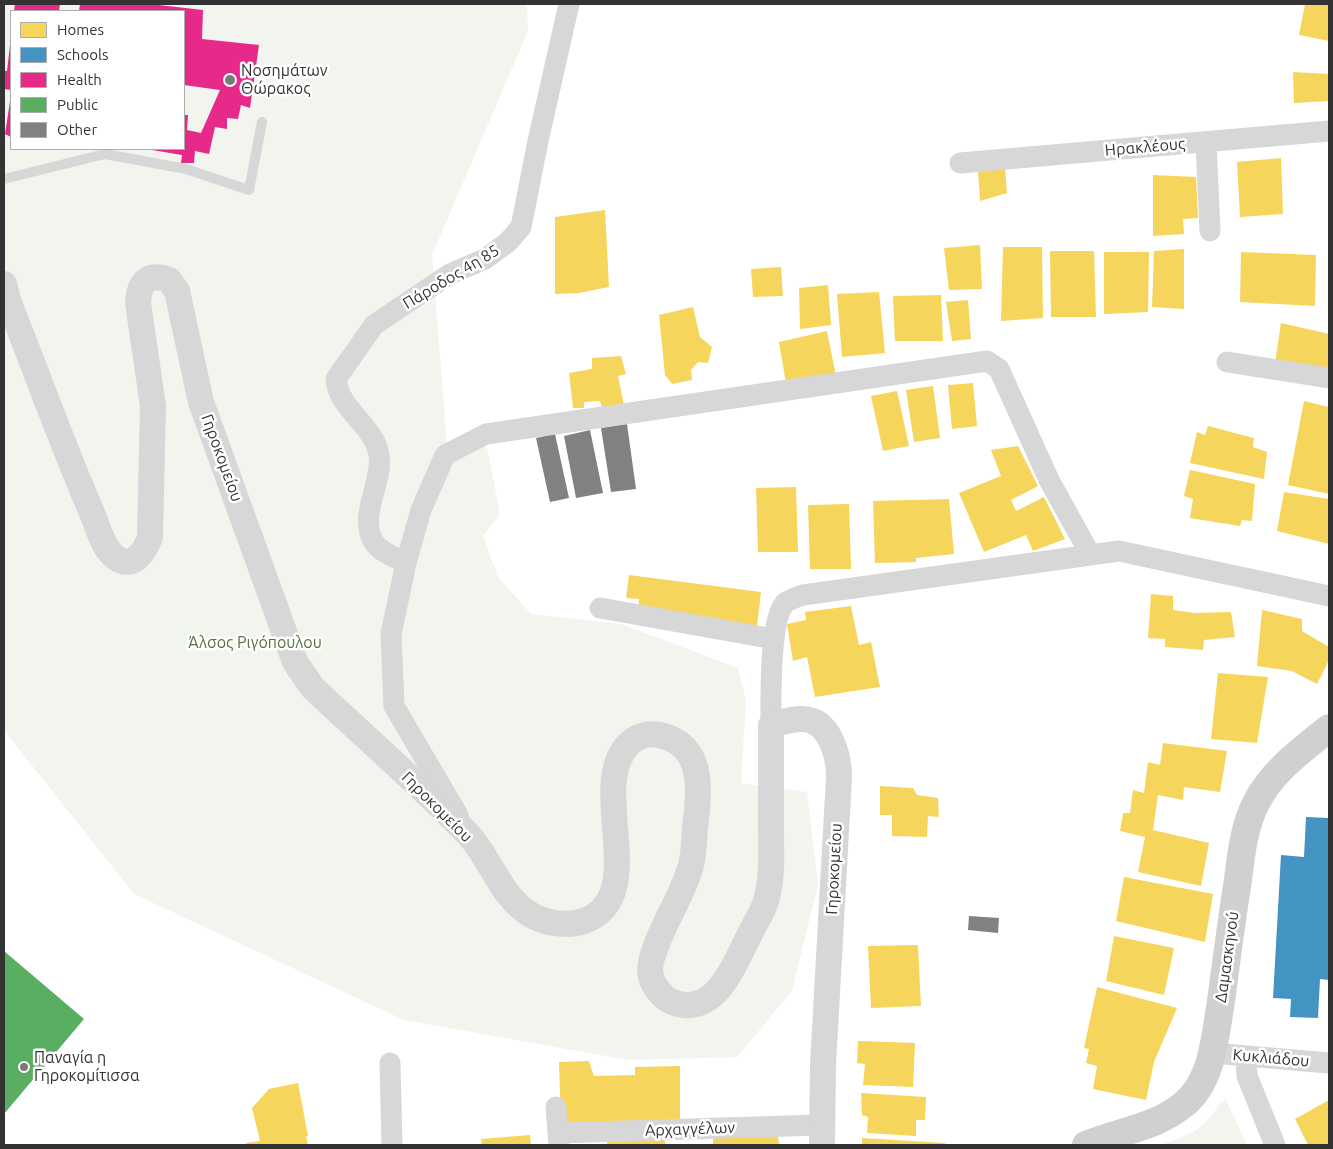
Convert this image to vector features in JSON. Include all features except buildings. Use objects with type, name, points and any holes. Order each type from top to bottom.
[{"type":"main road","name":"Δαμασκηνού","points":[[1086,1145],[1154,1123],[1184,1104],[1204,1079],[1212,1053],[1242,852],[1255,805],[1279,770],[1329,728]]},
{"type":"street","name":"Πάροδος 4η 85","points":[[406,563],[381,550],[372,541],[367,526],[380,457],[376,445],[338,392],[336,379],[374,325],[450,274],[485,259],[508,242],[521,227],[569,4]]},
{"type":"street","name":"Ηρακλέους","points":[[960,163],[1329,131]]},
{"type":"street","points":[[1206,142],[1210,232]]},
{"type":"street","name":"Γηροκομείου","points":[[4,284],[9,303],[89,506],[108,550],[124,562],[132,561],[140,556],[146,549],[150,537],[153,406],[138,303],[139,290],[148,279],[154,277],[169,280],[176,291],[201,402],[295,662],[313,688],[469,835],[513,901],[527,913],[544,921],[576,924],[590,919],[610,899],[615,882],[614,781],[621,752],[636,738],[650,734],[663,735],[685,748],[691,756],[699,778],[691,865],[653,952],[649,971],[653,985],[666,999],[678,1004],[691,1005],[709,999],[721,986],[764,906],[769,890],[772,726],[802,719],[811,721],[825,731],[834,744],[839,759],[822,1135]]},
{"type":"street","points":[[469,835],[398,717],[394,706],[391,634],[406,563],[421,510],[445,455],[486,434],[988,362],[999,369],[1049,480],[1090,554]]},
{"type":"street","points":[[1227,362],[1329,378]]},
{"type":"street","points":[[772,726],[770,694],[774,639],[782,608],[788,601],[803,596],[990,571],[1090,554],[1126,551],[1329,596]]},
{"type":"street","points":[[600,608],[774,639]]},
{"type":"street","name":"Κυκλιάδου","points":[[1212,1053],[1329,1064]]},
{"type":"street","points":[[1246,1056],[1247,1076],[1275,1145]]},
{"type":"street","points":[[390,1063],[392,1145]]},
{"type":"street","points":[[556,1107],[558,1139]]},
{"type":"street","name":"Αρχαγγέλων","points":[[558,1139],[822,1135]]},
{"type":"lane","points":[[4,179],[105,154],[186,169],[249,190],[262,122]]},
{"type":"green space","name":"Άλσος Ριγόπουλου","points":[[4,4],[527,4],[528,31],[432,255],[447,446],[487,447],[500,514],[483,536],[498,577],[531,614],[621,624],[738,668],[746,701],[741,783],[807,792],[818,885],[792,991],[737,1057],[628,1060],[404,1020],[134,894],[4,730]]},
{"type":"green space","points":[[1226,1100],[1247,1145],[1160,1145],[1181,1138],[1196,1130],[1208,1119],[1221,1102]]},
{"type":"place","name":"Νοσημάτων Θώρακος","points":[[230,80]]},
{"type":"place","name":"Παναγία η Γηροκομίτισσα","points":[[24,1067]]}]
